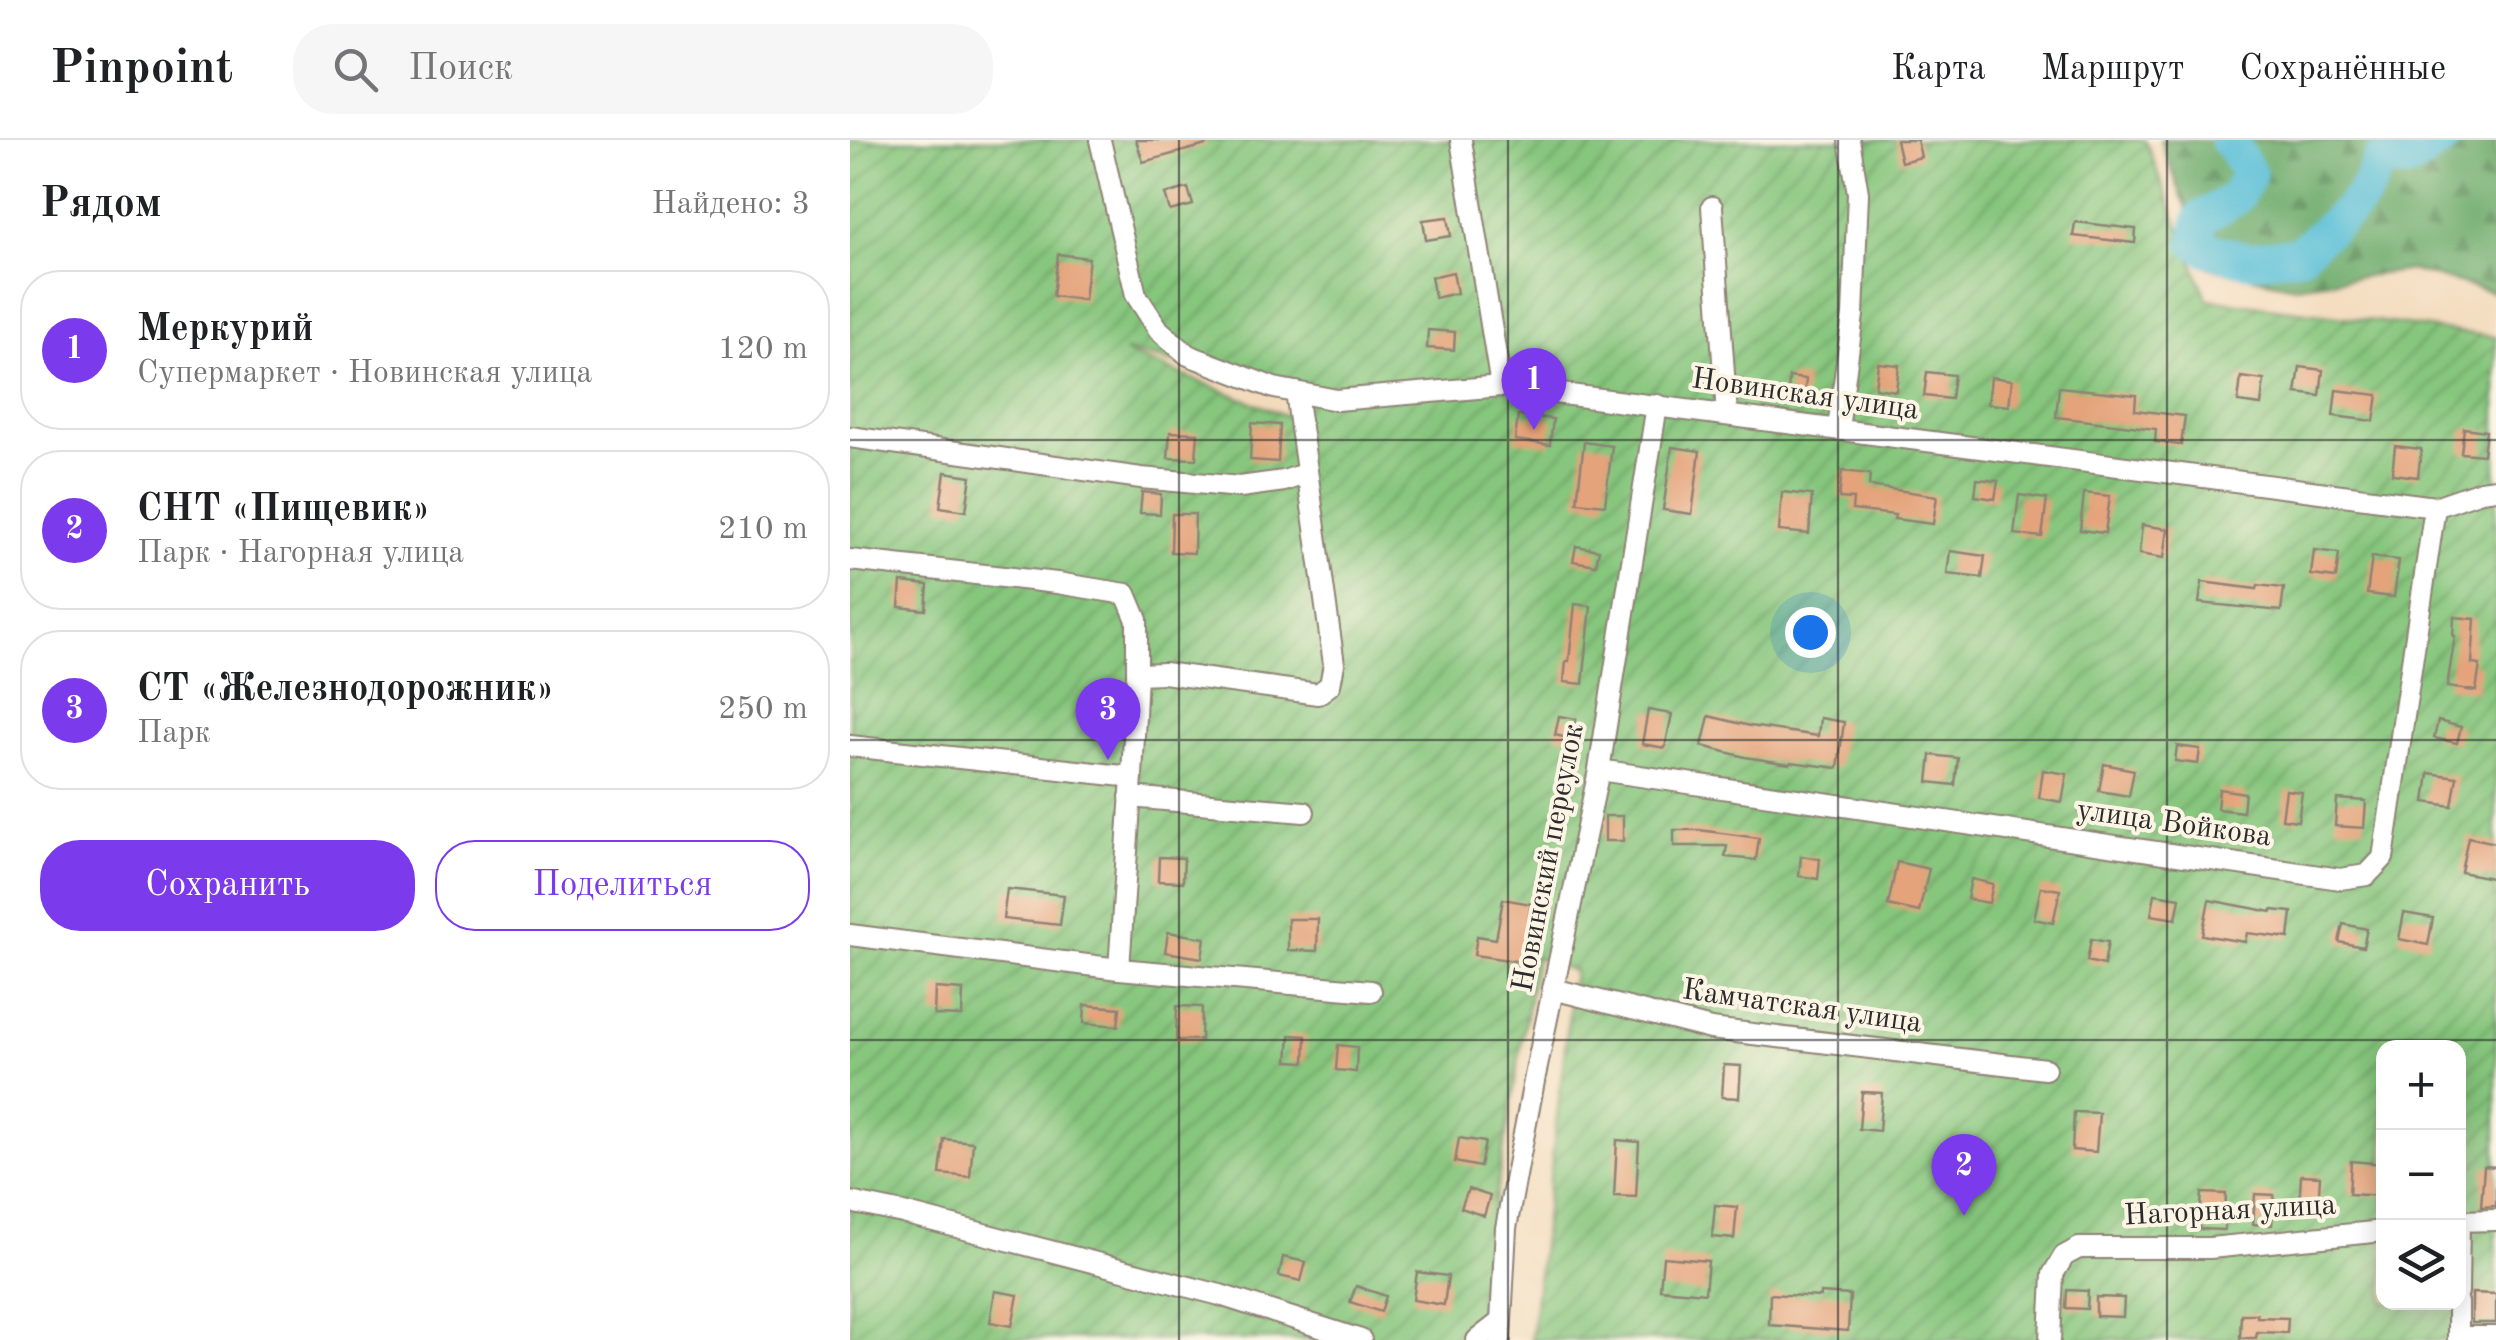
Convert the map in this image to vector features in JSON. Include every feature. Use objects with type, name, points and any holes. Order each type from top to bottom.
[{"type":"street","name":"Новинская улица","points":[[1100,140],[1136,295],[1159,330],[1188,355],[1274,388],[1337,400],[1501,386],[2435,507],[2496,489]]},
{"type":"street","points":[[1461,140],[1501,386]]},
{"type":"street","points":[[1838,429],[1853,315],[1858,193],[1850,140]]},
{"type":"street","points":[[1712,208],[1727,414]]},
{"type":"street","points":[[1137,674],[1164,673],[1318,694],[1330,685],[1334,664],[1296,392]]},
{"type":"street","name":"Новинский переулок","points":[[1500,1331],[1506,1228],[1599,770],[1657,405]]},
{"type":"street","points":[[850,437],[1141,478],[1240,487],[1284,481],[1307,473]]},
{"type":"street","name":"улица Войкова","points":[[1599,770],[2340,879],[2367,876],[2384,858],[2435,507]]},
{"type":"street","points":[[850,560],[1126,594],[1137,620],[1137,674],[1119,969]]},
{"type":"street","points":[[850,746],[1304,812]]},
{"type":"street","points":[[850,936],[1119,969],[1371,991]]},
{"type":"street","name":"Камчатская улица","points":[[1554,989],[1711,1029],[2045,1069]]},
{"type":"street","points":[[850,1202],[1220,1295],[1361,1340]]},
{"type":"street","points":[[2466,1221],[2496,1220]]},
{"type":"street","name":"Нагорная улица","points":[[2050,1340],[2053,1274],[2064,1256],[2079,1248],[2210,1248],[2376,1232]]},
{"type":"street","points":[[2458,1310],[2458,1338],[2496,1337]]},
{"type":"street","points":[[1477,1340],[1500,1331]]},
{"type":"green space","points":[[850,140],[2145,140],[2207,299],[2496,337],[2496,1340],[1531,1340],[1574,971],[1536,957],[1479,1294],[1482,1340],[850,1338]],"holes":[[[1126,351],[1295,392],[1300,421]]]},
{"type":"green space","points":[[2160,140],[2496,140],[2496,293],[2410,270],[2295,286],[2210,268]]},
{"type":"building","points":[[1136,140],[1206,140],[1206,145],[1143,162]]},
{"type":"building","points":[[1896,140],[1917,140],[1921,157],[1901,162]]},
{"type":"building","points":[[1188,188],[1193,205],[1170,211],[1165,194]]},
{"type":"building","points":[[1448,217],[1451,236],[1426,240],[1423,220]]},
{"type":"building","points":[[2075,222],[2136,229],[2135,243],[2073,236]]},
{"type":"building","points":[[1058,254],[1089,258],[1084,300],[1053,296]]},
{"type":"building","points":[[1453,272],[1457,293],[1435,298],[1431,277]]},
{"type":"building","points":[[1428,330],[1455,332],[1454,350],[1427,348]]},
{"type":"building","points":[[1878,363],[1899,365],[1896,391],[1875,388]]},
{"type":"building","points":[[2300,367],[2323,370],[2320,396],[2296,393]]},
{"type":"building","points":[[1927,372],[1954,375],[1951,399],[1924,396]]},
{"type":"building","points":[[1789,377],[1806,379],[1804,399],[1788,398]]},
{"type":"building","points":[[1991,377],[2012,380],[2009,406],[1988,404]]},
{"type":"building","points":[[2241,377],[2264,380],[2261,405],[2238,402]]},
{"type":"building","points":[[2059,387],[2136,395],[2135,410],[2185,416],[2181,445],[2155,442],[2156,429],[2056,417]]},
{"type":"building","points":[[2336,390],[2378,395],[2374,421],[2333,416]]},
{"type":"building","points":[[1518,415],[1553,419],[1550,445],[1515,440]]},
{"type":"building","points":[[1252,423],[1280,425],[1278,462],[1250,460]]},
{"type":"building","points":[[2464,428],[2486,431],[2483,455],[2461,453]]},
{"type":"building","points":[[1170,432],[1198,433],[1196,459],[1168,458]]},
{"type":"building","points":[[1584,442],[1612,446],[1605,505],[1577,502]]},
{"type":"building","points":[[2395,446],[2421,449],[2418,477],[2392,474]]},
{"type":"building","points":[[1672,447],[1700,451],[1692,514],[1663,510]]},
{"type":"building","points":[[1842,471],[1870,474],[1869,486],[1937,496],[1933,524],[1852,510],[1853,499],[1839,498]]},
{"type":"building","points":[[945,472],[971,476],[966,511],[940,507]]},
{"type":"building","points":[[1977,479],[1998,481],[1995,499],[1975,496]]},
{"type":"building","points":[[1142,492],[1161,494],[1160,514],[1140,513]]},
{"type":"building","points":[[1782,492],[1812,495],[1809,534],[1779,531]]},
{"type":"building","points":[[2084,493],[2110,496],[2105,533],[2080,530]]},
{"type":"building","points":[[2019,495],[2047,499],[2042,537],[2014,534]]},
{"type":"building","points":[[1172,514],[1195,514],[1194,553],[1171,552]]},
{"type":"building","points":[[2142,525],[2168,529],[2164,558],[2139,554]]},
{"type":"building","points":[[1576,546],[1599,550],[1596,565],[1573,561]]},
{"type":"building","points":[[2314,550],[2339,553],[2336,578],[2311,575]]},
{"type":"building","points":[[1950,551],[1985,556],[1982,578],[1947,574]]},
{"type":"building","points":[[2372,557],[2399,560],[2394,597],[2367,594]]},
{"type":"building","points":[[901,582],[928,585],[926,610],[899,607]]},
{"type":"building","points":[[2202,582],[2284,588],[2281,611],[2199,603]]},
{"type":"building","points":[[1575,604],[1591,606],[1583,684],[1564,682]]},
{"type":"building","points":[[2454,617],[2475,619],[2472,664],[2480,665],[2476,691],[2447,687]]},
{"type":"building","points":[[1648,710],[1672,714],[1665,748],[1642,744]]},
{"type":"building","points":[[1559,716],[1576,719],[1572,739],[1555,735]]},
{"type":"building","points":[[1709,716],[1818,736],[1820,718],[1844,722],[1838,768],[1745,757],[1702,746]]},
{"type":"building","points":[[2438,721],[2461,727],[2457,743],[2434,738]]},
{"type":"building","points":[[2177,746],[2200,749],[2198,764],[2175,761]]},
{"type":"building","points":[[1931,755],[1958,758],[1955,785],[1928,782]]},
{"type":"building","points":[[2104,764],[2134,770],[2129,796],[2099,791]]},
{"type":"building","points":[[2043,770],[2067,774],[2062,802],[2039,798]]},
{"type":"building","points":[[2429,773],[2457,777],[2452,806],[2425,802]]},
{"type":"building","points":[[2219,789],[2245,793],[2243,812],[2217,809]]},
{"type":"building","points":[[2286,790],[2302,792],[2298,821],[2282,819]]},
{"type":"building","points":[[2337,799],[2366,801],[2364,828],[2335,826]]},
{"type":"building","points":[[1605,816],[1623,816],[1623,841],[1605,841]]},
{"type":"building","points":[[1674,830],[1759,838],[1756,860],[1725,857],[1727,846],[1674,846]]},
{"type":"building","points":[[2468,837],[2496,843],[2496,879],[2461,872]]},
{"type":"building","points":[[1801,856],[1820,859],[1818,879],[1799,876]]},
{"type":"building","points":[[1159,857],[1184,858],[1183,882],[1158,881]]},
{"type":"building","points":[[1897,862],[1929,869],[1919,912],[1888,905]]},
{"type":"building","points":[[1971,879],[1993,884],[1989,903],[1967,899]]},
{"type":"building","points":[[2041,887],[2060,890],[2053,923],[2034,919]]},
{"type":"building","points":[[1007,889],[1064,895],[1060,925],[1003,919]]},
{"type":"building","points":[[2155,894],[2180,898],[2176,919],[2151,915]]},
{"type":"building","points":[[1503,899],[1531,904],[1522,962],[1474,955],[1477,936],[1496,939]]},
{"type":"building","points":[[2209,900],[2292,912],[2289,938],[2247,933],[2245,942],[2202,935]]},
{"type":"building","points":[[2404,913],[2433,918],[2428,945],[2399,939]]},
{"type":"building","points":[[1288,919],[1318,919],[1317,951],[1288,950]]},
{"type":"building","points":[[2343,924],[2367,929],[2363,947],[2339,942]]},
{"type":"building","points":[[1168,932],[1205,938],[1202,958],[1165,952]]},
{"type":"building","points":[[2091,939],[2108,942],[2104,965],[2087,961]]},
{"type":"building","points":[[935,988],[963,990],[962,1016],[934,1015]]},
{"type":"building","points":[[1085,1005],[1120,1008],[1118,1026],[1084,1023]]},
{"type":"building","points":[[1177,1006],[1202,1007],[1201,1040],[1176,1040]]},
{"type":"building","points":[[1290,1035],[1306,1036],[1305,1062],[1288,1061]]},
{"type":"building","points":[[1338,1045],[1357,1047],[1356,1072],[1336,1070]]},
{"type":"building","points":[[1724,1065],[1741,1066],[1739,1098],[1722,1097]]},
{"type":"building","points":[[1862,1092],[1882,1093],[1879,1131],[1859,1129]]},
{"type":"building","points":[[2074,1112],[2099,1113],[2096,1152],[2072,1150]]},
{"type":"building","points":[[1459,1138],[1485,1142],[1480,1167],[1455,1162]]},
{"type":"building","points":[[944,1139],[973,1142],[970,1177],[940,1174]]},
{"type":"building","points":[[1617,1140],[1639,1142],[1636,1197],[1614,1196]]},
{"type":"building","points":[[2351,1161],[2376,1163],[2376,1196],[2349,1194]]},
{"type":"building","points":[[2484,1166],[2496,1167],[2496,1206],[2481,1207]]},
{"type":"building","points":[[2301,1175],[2320,1176],[2318,1210],[2299,1209]]},
{"type":"building","points":[[1468,1189],[1490,1196],[1484,1216],[1461,1208]]},
{"type":"building","points":[[2202,1193],[2226,1194],[2224,1230],[2199,1229]]},
{"type":"building","points":[[2255,1194],[2274,1195],[2272,1225],[2253,1224]]},
{"type":"building","points":[[1715,1205],[1737,1207],[1734,1239],[1712,1237]]},
{"type":"building","points":[[1283,1257],[1306,1262],[1301,1281],[1279,1276]]},
{"type":"building","points":[[1663,1257],[1708,1261],[1705,1293],[1660,1289]]},
{"type":"building","points":[[1417,1272],[1448,1276],[1444,1305],[1413,1300]]},
{"type":"building","points":[[1356,1286],[1386,1296],[1381,1312],[1350,1302]]},
{"type":"building","points":[[2067,1290],[2088,1291],[2087,1309],[2066,1308]]},
{"type":"building","points":[[995,1291],[1018,1295],[1012,1326],[990,1322]]},
{"type":"building","points":[[1820,1293],[1850,1295],[1848,1331],[1769,1325],[1770,1294],[1820,1297]]},
{"type":"building","points":[[2472,1293],[2496,1294],[2496,1323],[2472,1323]]},
{"type":"building","points":[[2096,1297],[2124,1298],[2123,1317],[2096,1316]]},
{"type":"building","points":[[2241,1314],[2288,1318],[2287,1333],[2257,1332],[2256,1338],[2240,1338]]},
{"type":"waterway","points":[[2227,140],[2249,174],[2236,198],[2201,218],[2196,242],[2209,250],[2249,260],[2299,254],[2351,209],[2366,191],[2380,161],[2410,161],[2442,140]]},
{"type":"place","name":"Меркурий","points":[[1534,430]]},
{"type":"place","name":"СТ «Железнодорожник»","points":[[1108,760]]},
{"type":"place","name":"СНТ «Пищевик»","points":[[1964,1216]]}]
